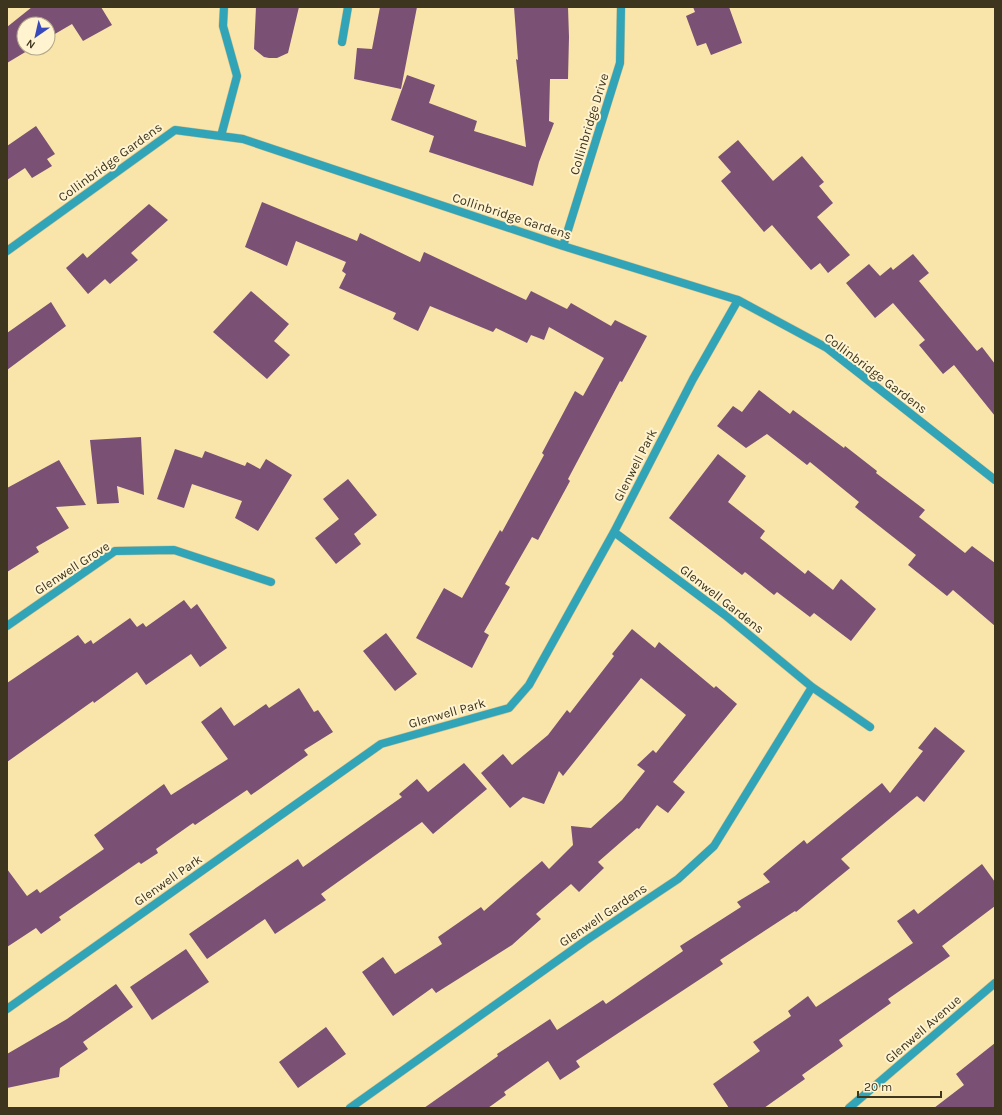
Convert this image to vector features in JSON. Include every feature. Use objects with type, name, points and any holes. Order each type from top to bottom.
[{"type":"street","points":[[221,136],[237,76],[222,26],[224,7]]},
{"type":"street","points":[[342,42],[348,7]]},
{"type":"street","name":"Collinbridge Drive","points":[[563,246],[620,63],[621,7]]},
{"type":"street","name":"Collinbridge Gardens","points":[[7,251],[175,130],[243,139],[563,246],[738,300],[828,348],[995,480]]},
{"type":"street","name":"Glenwell Park","points":[[8,1007],[381,744],[509,708],[529,685],[614,532],[693,379],[738,300]]},
{"type":"street","name":"Glenwell Gardens","points":[[614,532],[725,615],[812,687],[870,727]]},
{"type":"street","name":"Glenwell Grove","points":[[7,626],[115,551],[174,550],[271,582]]},
{"type":"street","name":"Glenwell Gardens","points":[[350,1108],[585,941],[678,879],[714,846],[812,687]]},
{"type":"street","name":"Glenwell Avenue","points":[[849,1108],[995,983]]},
{"type":"building","points":[[32,7],[101,7],[112,25],[83,41],[72,24],[56,33],[56,16],[21,16]]},
{"type":"building","points":[[256,7],[299,7],[288,53],[277,58],[269,58],[264,57],[254,49]]},
{"type":"building","points":[[380,7],[417,7],[401,89],[354,79],[357,48],[372,49]]},
{"type":"building","points":[[514,7],[568,7],[568,79],[550,79],[549,121],[554,123],[539,162],[533,186],[429,152],[434,136],[391,120],[407,75],[435,85],[429,103],[477,121],[474,131],[526,147],[516,59],[518,60]]},
{"type":"building","points":[[693,7],[729,7],[742,43],[711,55],[706,43],[697,46],[686,16],[695,12]]},
{"type":"building","points":[[16,20],[16,56],[19,56],[7,63],[7,27]]},
{"type":"building","points":[[36,126],[55,154],[47,159],[52,166],[32,178],[25,168],[7,180],[7,146]]},
{"type":"building","points":[[738,140],[773,181],[802,156],[824,182],[819,186],[833,203],[817,217],[850,255],[828,273],[820,263],[811,270],[772,225],[764,232],[721,181],[731,172],[718,157]]},
{"type":"building","points":[[262,202],[357,241],[360,233],[420,262],[424,252],[526,300],[531,291],[567,309],[571,303],[611,326],[615,320],[647,336],[622,382],[620,381],[568,479],[570,481],[538,540],[532,537],[505,584],[510,587],[484,632],[489,635],[472,668],[416,638],[444,588],[462,598],[500,530],[502,532],[544,455],[542,453],[575,391],[583,396],[604,358],[549,327],[544,340],[531,335],[527,343],[496,328],[493,332],[430,306],[418,331],[393,319],[396,313],[339,288],[346,274],[342,271],[346,262],[296,241],[287,266],[245,247]]},
{"type":"building","points":[[149,204],[168,220],[131,253],[138,260],[110,284],[105,279],[88,294],[66,268],[83,253],[87,258]]},
{"type":"building","points":[[913,254],[929,273],[919,281],[977,351],[982,347],[995,364],[995,416],[954,365],[943,374],[919,345],[925,340],[893,303],[875,318],[846,283],[869,264],[880,276],[891,267],[893,270]]},
{"type":"building","points":[[251,291],[289,324],[274,341],[290,355],[267,379],[213,332]]},
{"type":"building","points":[[51,302],[66,326],[7,370],[7,333]]},
{"type":"building","points":[[759,390],[790,414],[793,410],[844,448],[845,446],[877,471],[876,473],[925,510],[919,517],[965,553],[972,546],[995,563],[995,626],[953,590],[947,596],[908,565],[916,555],[855,507],[859,502],[810,462],[807,465],[767,434],[746,448],[717,426],[733,406],[742,412]]},
{"type":"building","points":[[141,437],[144,495],[117,486],[119,503],[97,504],[90,440]]},
{"type":"building","points":[[175,449],[202,458],[205,451],[245,466],[247,462],[260,469],[266,459],[292,475],[258,531],[235,518],[242,501],[192,484],[184,508],[157,499]]},
{"type":"building","points":[[718,454],[746,476],[728,502],[765,531],[760,538],[805,574],[808,570],[833,590],[841,579],[876,609],[851,641],[814,613],[810,617],[777,592],[774,595],[745,572],[742,575],[669,518]]},
{"type":"building","points":[[59,460],[86,505],[56,507],[69,528],[36,547],[39,552],[7,572],[7,488]]},
{"type":"building","points":[[348,479],[377,515],[354,534],[361,544],[336,564],[315,538],[339,519],[323,499]]},
{"type":"building","points":[[184,600],[191,609],[197,604],[227,648],[200,667],[191,654],[146,685],[137,672],[94,703],[93,701],[7,762],[7,683],[78,635],[85,644],[91,640],[93,644],[130,618],[137,627],[143,623],[146,627]]},
{"type":"building","points":[[632,629],[655,648],[659,642],[714,688],[716,686],[737,704],[673,782],[685,792],[668,813],[657,805],[639,829],[637,828],[598,862],[604,868],[579,892],[571,884],[536,914],[541,919],[512,945],[436,993],[432,988],[393,1016],[362,972],[383,957],[395,974],[442,944],[438,937],[481,907],[484,911],[542,861],[549,869],[573,845],[571,826],[591,828],[622,800],[645,771],[637,765],[653,750],[656,753],[686,715],[641,678],[563,776],[559,771],[544,804],[523,797],[510,808],[481,773],[503,754],[512,765],[548,735],[567,710],[570,713],[614,656],[612,654]]},
{"type":"building","points":[[386,633],[417,674],[395,691],[363,651]]},
{"type":"building","points":[[299,688],[314,712],[318,710],[333,732],[304,750],[308,755],[251,795],[247,790],[195,825],[193,823],[156,849],[158,853],[141,864],[139,862],[59,917],[61,920],[41,934],[36,928],[7,947],[7,869],[27,896],[37,889],[40,893],[104,849],[94,835],[164,784],[171,795],[228,759],[201,722],[221,707],[234,726],[266,704],[269,708]]},
{"type":"building","points":[[935,727],[965,751],[924,802],[917,796],[841,859],[850,868],[796,912],[795,911],[720,960],[723,964],[576,1061],[580,1067],[560,1080],[548,1061],[504,1092],[506,1095],[488,1108],[424,1108],[498,1056],[497,1054],[550,1019],[557,1030],[603,1000],[606,1004],[683,951],[680,946],[741,907],[737,902],[770,882],[763,874],[804,840],[807,844],[882,783],[890,793],[923,751],[918,748]]},
{"type":"building","points":[[464,763],[487,789],[433,834],[422,822],[321,894],[326,900],[275,934],[265,919],[207,959],[189,934],[298,859],[303,867],[402,797],[399,794],[417,779],[428,792]]},
{"type":"building","points":[[982,864],[995,882],[995,906],[942,946],[950,956],[888,999],[891,1003],[839,1040],[843,1046],[802,1075],[805,1079],[764,1108],[729,1108],[713,1084],[760,1051],[753,1042],[791,1016],[788,1011],[808,996],[816,1007],[913,943],[897,921],[914,909],[918,914]]},
{"type":"building","points":[[186,949],[209,982],[152,1020],[130,987]]},
{"type":"building","points":[[116,984],[133,1007],[83,1042],[88,1049],[60,1068],[59,1077],[7,1088],[7,1054],[67,1019]]},
{"type":"building","points":[[326,1027],[346,1054],[298,1088],[279,1062]]},
{"type":"building","points":[[995,1043],[995,1108],[934,1108],[964,1085],[956,1074]]}]
